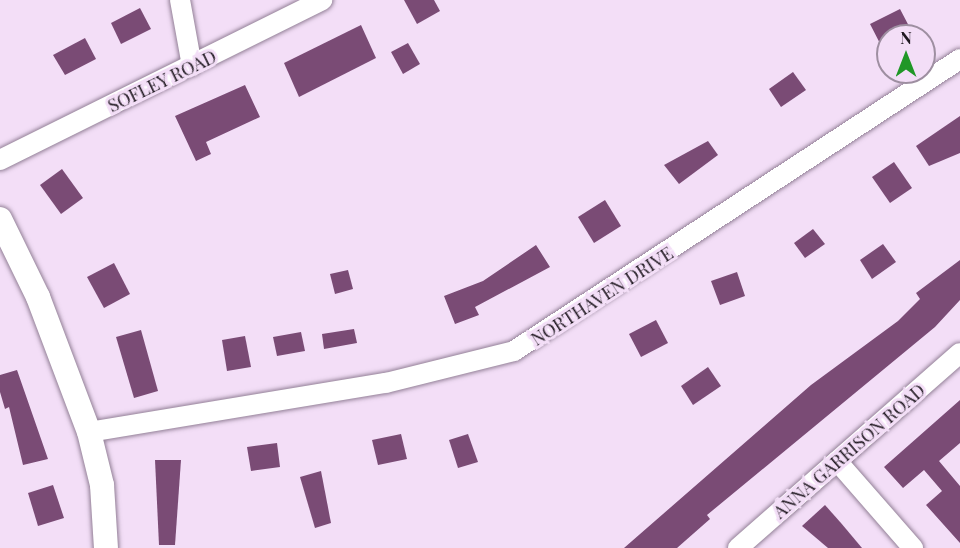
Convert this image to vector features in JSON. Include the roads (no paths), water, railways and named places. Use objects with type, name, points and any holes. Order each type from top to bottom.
[{"type":"street","points":[[180,0],[192,66]]},
{"type":"street","name":"SOFLEY ROAD","points":[[0,160],[323,0]]},
{"type":"street","name":"NORTHAVEN DRIVE","points":[[89,432],[386,383],[514,351],[960,59]]},
{"type":"street","points":[[0,219],[38,297],[89,432],[102,485],[106,548]]},
{"type":"street","name":"ANNA GARRISON ROAD","points":[[738,548],[960,353]]},
{"type":"street","points":[[837,461],[913,548]]}]
